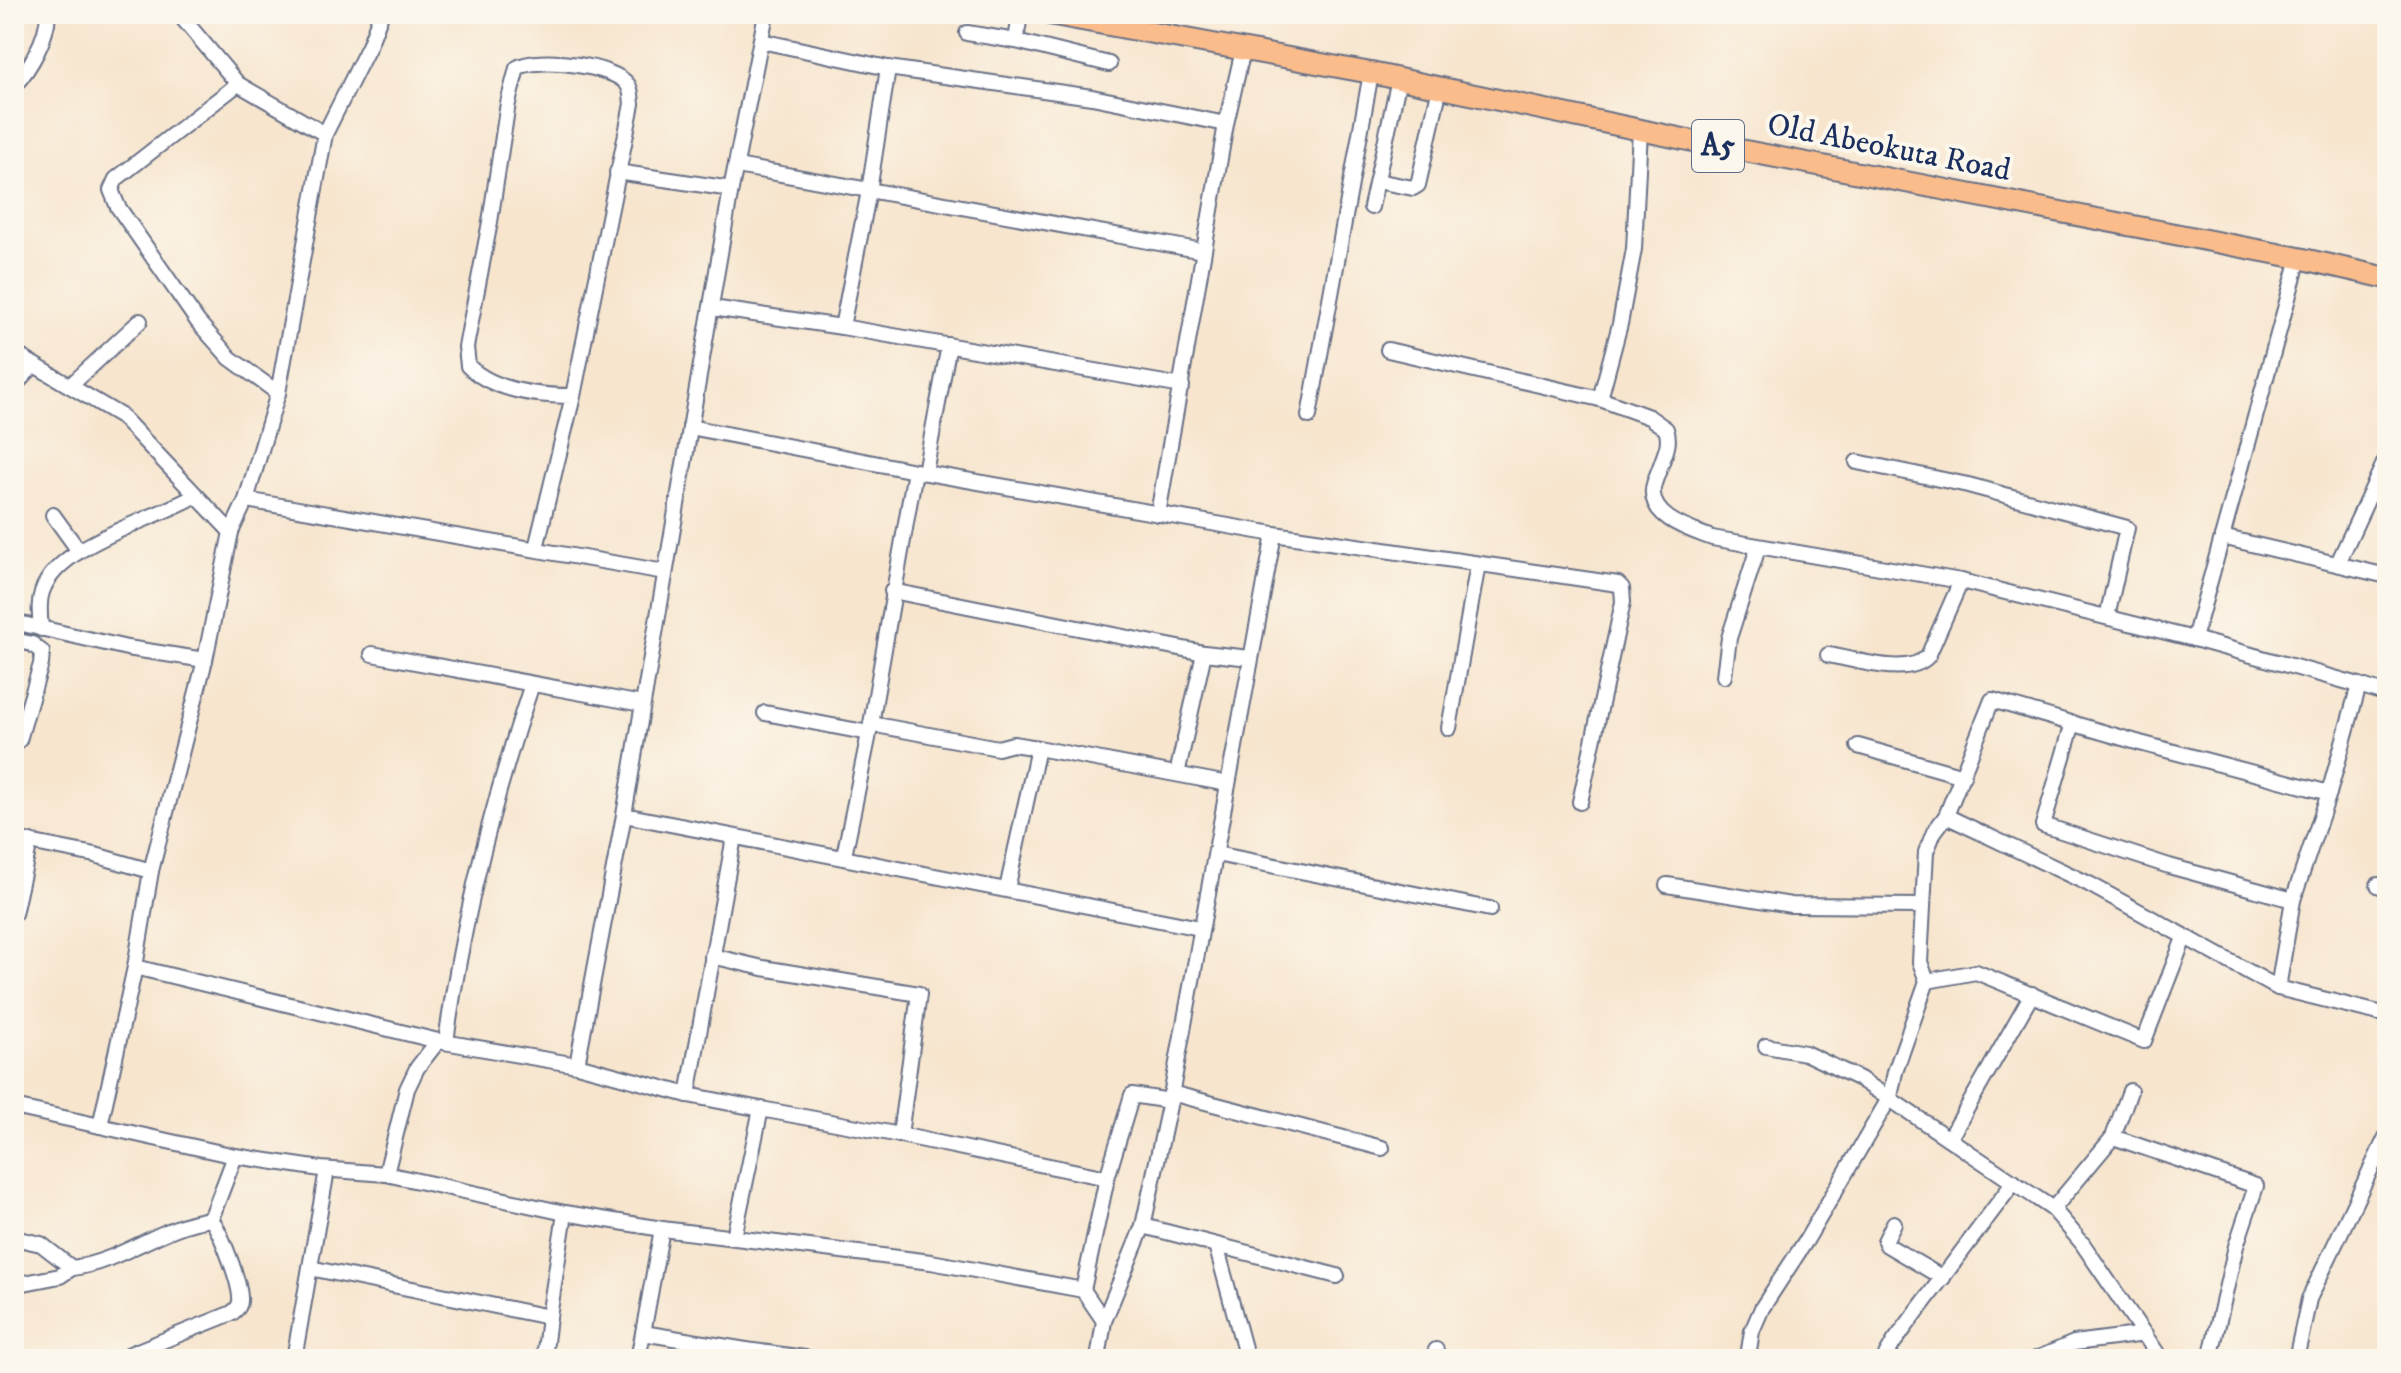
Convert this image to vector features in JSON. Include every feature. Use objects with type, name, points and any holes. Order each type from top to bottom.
[{"type":"highway","name":"Old Abeokuta Road","points":[[1060,15],[1371,73],[1640,130],[2299,258],[2387,278]]},
{"type":"street","points":[[14,86],[45,33],[48,14]]},
{"type":"street","points":[[179,14],[238,84],[325,134]]},
{"type":"street","points":[[100,1126],[135,967],[151,871],[205,660],[231,532],[246,500],[278,393],[325,134],[369,46],[381,14]]},
{"type":"street","points":[[577,1065],[624,815],[731,189],[766,14]]},
{"type":"street","points":[[1016,41],[1020,14]]},
{"type":"street","points":[[967,33],[1016,41],[1109,64]]},
{"type":"street","points":[[761,41],[888,68],[1092,97],[1226,124]]},
{"type":"street","points":[[1158,514],[1226,124],[1243,50]]},
{"type":"street","points":[[536,548],[573,396],[632,104],[628,85],[622,79],[586,66],[526,62],[517,68],[508,103],[490,222],[466,347],[468,366],[484,378],[524,392],[573,396]]},
{"type":"street","points":[[842,327],[869,191],[888,68]]},
{"type":"street","points":[[1309,416],[1371,73]]},
{"type":"street","points":[[1371,207],[1399,79]]},
{"type":"street","points":[[238,84],[116,179],[111,190],[118,207],[198,322],[230,358],[278,393]]},
{"type":"street","points":[[1377,181],[1413,188],[1418,185],[1440,87]]},
{"type":"street","points":[[1600,399],[1620,324],[1634,249],[1640,130]]},
{"type":"street","points":[[737,166],[1203,251]]},
{"type":"street","points":[[617,172],[731,189]]},
{"type":"street","points":[[2194,639],[2299,258]]},
{"type":"street","points":[[712,308],[842,327],[1182,386]]},
{"type":"street","points":[[71,385],[140,321]]},
{"type":"street","points":[[844,856],[870,729],[892,591],[949,345]]},
{"type":"street","points":[[1388,350],[1600,399],[1649,417],[1666,429],[1667,447],[1652,491],[1662,512],[1674,523],[1712,538],[1961,581],[2194,639],[2387,694]]},
{"type":"street","points":[[14,353],[121,416],[231,532]]},
{"type":"street","points":[[14,386],[33,366]]},
{"type":"street","points":[[690,427],[1274,534],[1618,584],[1622,588],[1623,602],[1580,802]]},
{"type":"street","points":[[2338,563],[2387,457]]},
{"type":"street","points":[[1857,462],[1968,485],[2127,528],[2107,617]]},
{"type":"street","points":[[41,629],[39,604],[43,589],[57,569],[79,551],[195,496]]},
{"type":"street","points":[[246,500],[665,572]]},
{"type":"street","points":[[53,515],[79,551]]},
{"type":"street","points":[[1098,1359],[1104,1321],[1143,1226],[1170,1097],[1274,534]]},
{"type":"street","points":[[2222,537],[2387,576]]},
{"type":"street","points":[[1724,676],[1729,638],[1758,548]]},
{"type":"street","points":[[1449,728],[1478,564]]},
{"type":"street","points":[[1828,655],[1905,668],[1921,664],[1928,656],[1961,581]]},
{"type":"street","points":[[892,591],[1204,653],[1250,658]]},
{"type":"street","points":[[14,622],[127,648],[205,660]]},
{"type":"street","points":[[14,640],[32,644],[42,652],[19,740]]},
{"type":"street","points":[[1177,774],[1204,653]]},
{"type":"street","points":[[372,654],[642,704]]},
{"type":"street","points":[[386,1174],[407,1089],[417,1068],[442,1041],[499,794],[532,684]]},
{"type":"street","points":[[2278,988],[2293,900],[2329,793],[2359,685]]},
{"type":"street","points":[[1753,1359],[1749,1350],[1752,1331],[1762,1308],[1807,1239],[1890,1097],[1895,1072],[1927,981],[1920,962],[1926,852],[1934,832],[1946,816],[1992,700],[2329,793]]},
{"type":"street","points":[[765,713],[998,748],[1013,744],[1228,784]]},
{"type":"street","points":[[2073,723],[2043,825],[2169,866],[2293,900]]},
{"type":"street","points":[[1858,746],[1963,776]]},
{"type":"street","points":[[1007,889],[1038,748]]},
{"type":"street","points":[[624,815],[1200,928]]},
{"type":"street","points":[[1946,816],[2089,884],[2278,988],[2387,1015]]},
{"type":"street","points":[[688,1095],[734,837]]},
{"type":"street","points":[[14,839],[128,863],[151,871]]},
{"type":"street","points":[[14,914],[30,842]]},
{"type":"street","points":[[1216,854],[1490,909]]},
{"type":"street","points":[[1667,885],[1791,905],[1923,906]]},
{"type":"street","points":[[1927,981],[1976,972],[2144,1041],[2184,938]]},
{"type":"street","points":[[712,956],[763,968],[919,994],[900,1135]]},
{"type":"street","points":[[135,967],[442,1041],[577,1065],[688,1095],[1107,1178]]},
{"type":"street","points":[[1950,1138],[2032,994]]},
{"type":"street","points":[[1766,1046],[1805,1053],[1860,1079],[2053,1209],[2082,1243],[2161,1359]]},
{"type":"street","points":[[2053,1209],[2113,1137],[2130,1091]]},
{"type":"street","points":[[1083,1290],[1107,1178],[1132,1095],[1170,1097],[1382,1148]]},
{"type":"street","points":[[14,1107],[235,1156],[327,1170],[386,1174],[565,1213],[662,1229],[931,1262],[1083,1290],[1104,1321]]},
{"type":"street","points":[[734,1237],[761,1109]]},
{"type":"street","points":[[2296,1359],[2309,1299],[2387,1135]]},
{"type":"street","points":[[2113,1137],[2256,1186],[2257,1191],[2236,1246],[2210,1359]]},
{"type":"street","points":[[211,1219],[235,1156]]},
{"type":"street","points":[[294,1359],[327,1170]]},
{"type":"street","points":[[1884,1359],[2014,1182]]},
{"type":"street","points":[[544,1359],[565,1213]]},
{"type":"street","points":[[14,1285],[60,1276],[72,1268],[115,1256],[175,1227],[211,1219]]},
{"type":"street","points":[[126,1359],[130,1354],[239,1308],[241,1299],[238,1288],[218,1228],[211,1219]]},
{"type":"street","points":[[1894,1223],[1885,1241],[1887,1245],[1943,1278]]},
{"type":"street","points":[[1143,1226],[1337,1276]]},
{"type":"street","points":[[638,1359],[662,1229]]},
{"type":"street","points":[[14,1238],[41,1244],[72,1268]]},
{"type":"street","points":[[1216,1245],[1247,1359]]},
{"type":"street","points":[[310,1268],[549,1317]]},
{"type":"street","points":[[643,1333],[745,1355],[812,1359]]},
{"type":"street","points":[[2036,1359],[2074,1343],[2145,1334]]}]
